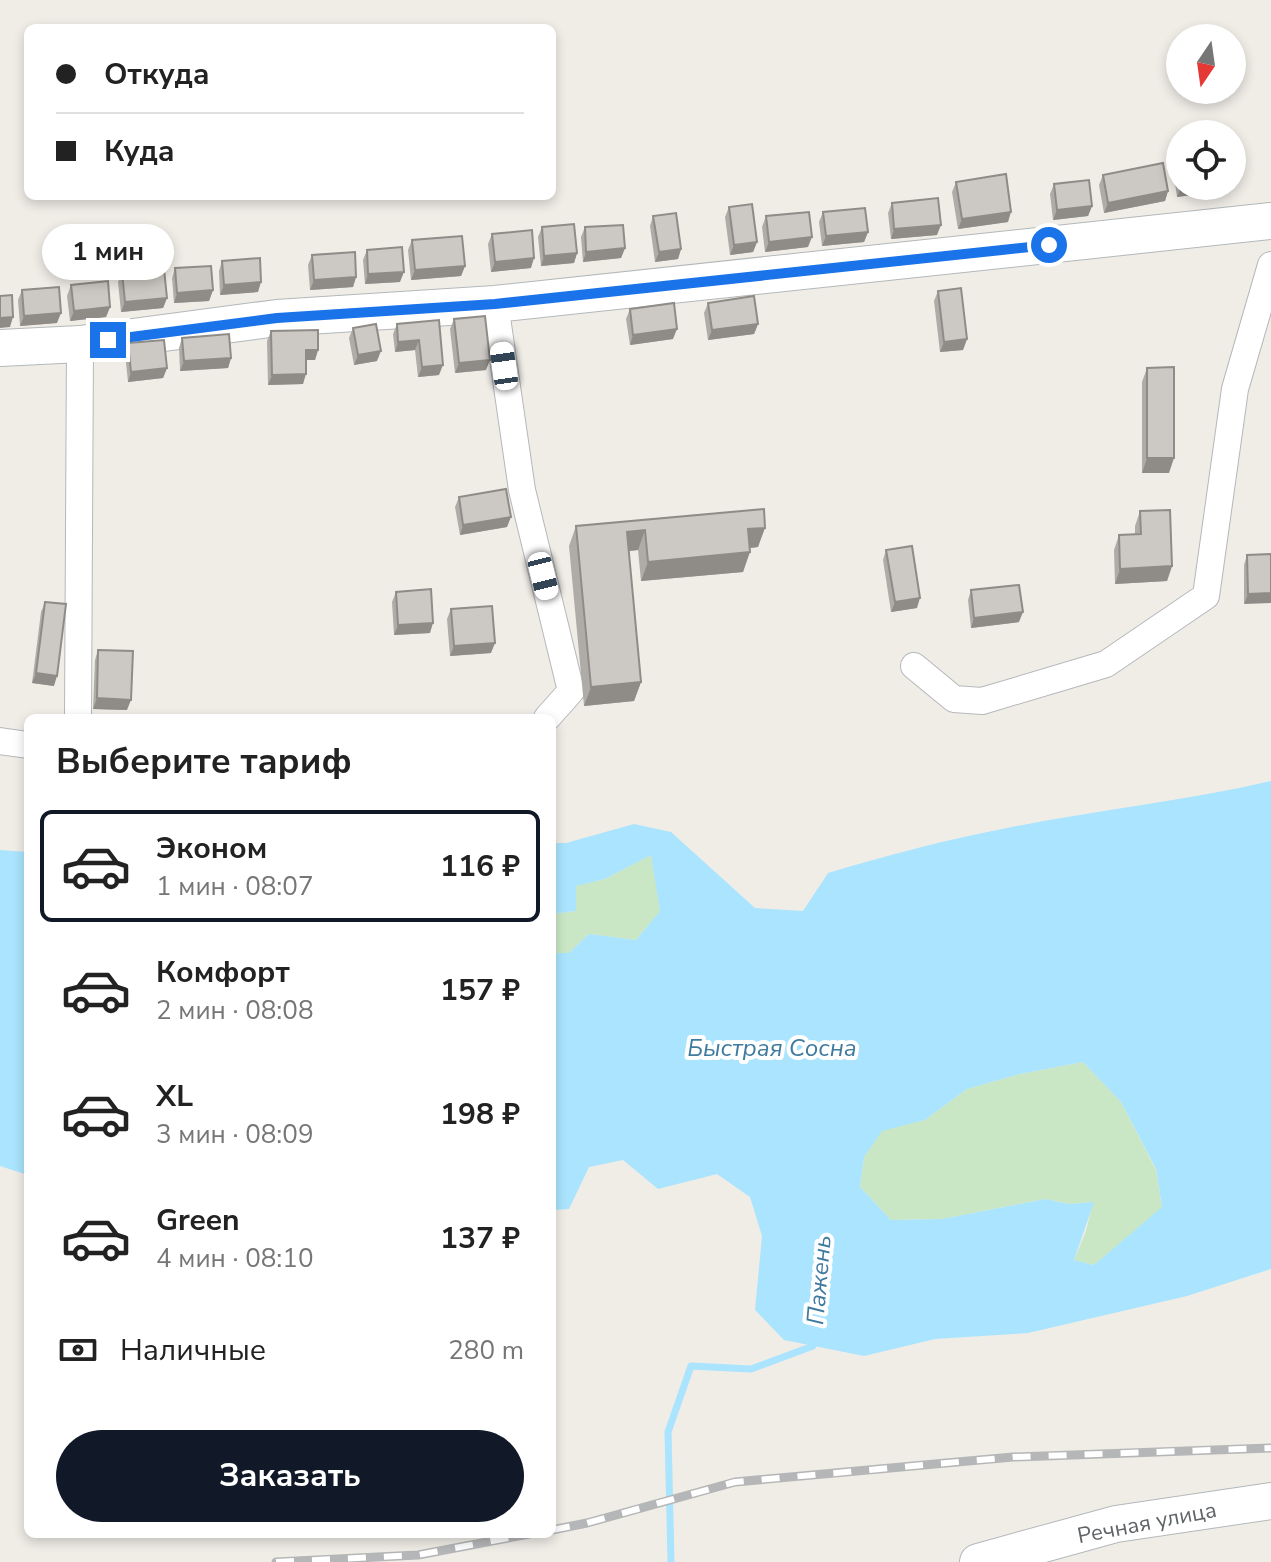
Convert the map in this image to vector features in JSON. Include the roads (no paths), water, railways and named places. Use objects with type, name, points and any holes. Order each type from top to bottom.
[{"type":"street","points":[[0,348],[80,344],[277,318],[495,304],[1271,221]]},
{"type":"street","points":[[914,666],[954,699],[982,701],[1106,664],[1206,596],[1235,389],[1271,265]]},
{"type":"street","points":[[495,304],[522,490],[571,691],[551,714]]},
{"type":"street","points":[[78,714],[80,344]]},
{"type":"street","points":[[0,741],[24,744]]},
{"type":"street","name":"Речная улица","points":[[978,1562],[1116,1524],[1271,1501]]},
{"type":"water","name":"Быстрая Сосна","points":[[1271,781],[1271,1269],[1187,1296],[1028,1333],[935,1339],[864,1356],[784,1340],[755,1310],[762,1236],[750,1197],[717,1174],[658,1189],[623,1160],[589,1167],[569,1209],[556,1210],[556,953],[569,953],[589,934],[636,940],[660,911],[651,855],[605,879],[576,886],[576,911],[556,914],[556,843],[634,824],[671,832],[755,908],[803,911],[828,873],[942,842],[1012,827]],"holes":[[[1083,1062],[1121,1102],[1156,1169],[1162,1207],[1094,1265],[1074,1260],[1094,1202],[1069,1204],[1045,1199],[942,1219],[891,1220],[860,1187],[864,1157],[882,1131],[925,1120],[967,1089],[1020,1074]]]},
{"type":"water","points":[[0,850],[24,852],[24,1174],[0,1166]]},
{"type":"waterway","name":"Пажень","points":[[671,1562],[668,1432],[691,1366],[751,1369],[813,1346],[813,1339]]},
{"type":"railway","points":[[556,1529],[735,1482],[1013,1457],[1271,1448]]},
{"type":"railway","points":[[276,1562],[418,1555],[508,1538]]}]
